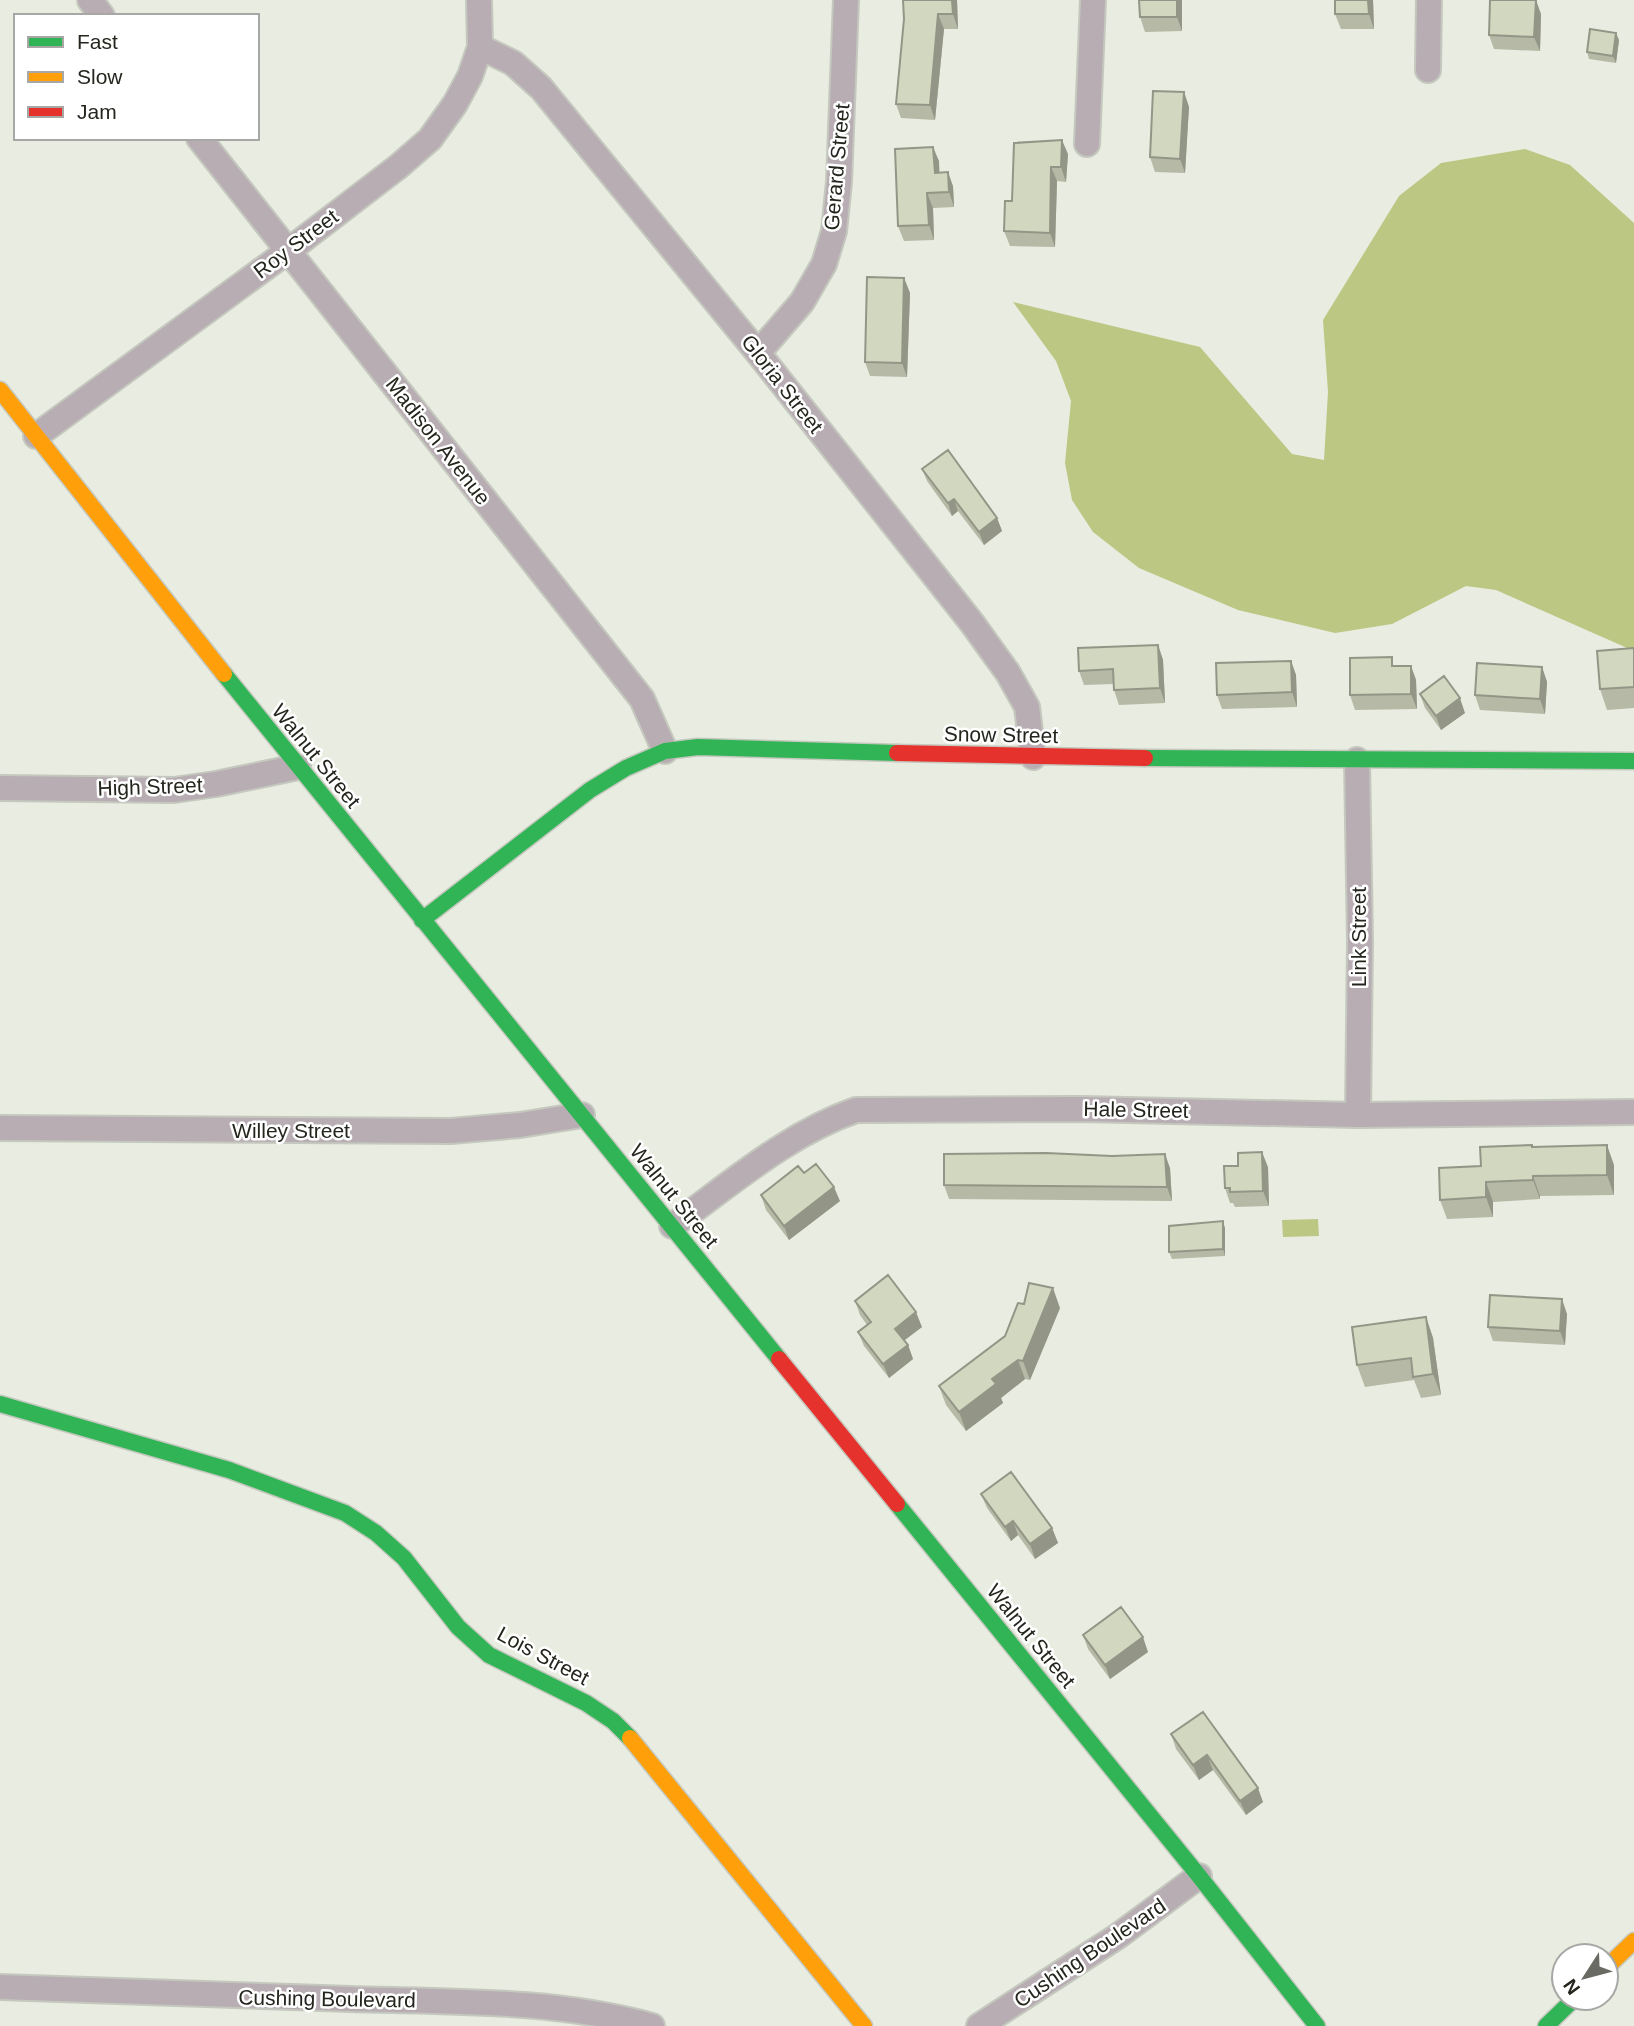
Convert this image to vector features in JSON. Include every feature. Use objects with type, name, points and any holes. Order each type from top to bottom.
[{"type":"main road","name":"Walnut Street","points":[[0,390],[298,767],[1199,1876],[1317,2026]]},
{"type":"main road","name":"Snow Street","points":[[422,920],[590,789],[626,768],[665,751],[698,747],[1033,757],[1634,761]]},
{"type":"main road","name":"Lois Street","points":[[0,1405],[229,1470],[345,1513],[376,1533],[404,1558],[458,1627],[489,1655],[586,1703],[613,1721],[630,1738],[864,2026]]},
{"type":"main road","points":[[1620,1954],[1634,1941]]},
{"type":"main road","points":[[1546,2026],[1560,2012]]},
{"type":"street","name":"Roy Street","points":[[36,436],[288,251],[400,166],[430,139],[455,104],[470,76],[480,47],[479,0]]},
{"type":"street","name":"Gerard Street","points":[[758,353],[802,302],[824,264],[834,231],[840,168],[846,0]]},
{"type":"street","points":[[1087,144],[1093,0]]},
{"type":"street","points":[[1428,70],[1429,0]]},
{"type":"street","name":"Gloria Street","points":[[480,47],[513,63],[541,88],[758,353],[972,623],[1008,673],[1027,706],[1033,757]]},
{"type":"street","name":"Madison Avenue","points":[[201,140],[642,699],[665,751]]},
{"type":"street","name":"Link Street","points":[[1357,760],[1360,941],[1358,1115]]},
{"type":"street","name":"High Street","points":[[0,788],[174,790],[229,782],[298,767]]},
{"type":"street","name":"Hale Street","points":[[672,1226],[795,1138],[827,1121],[856,1110],[1081,1109],[1358,1115],[1634,1112]]},
{"type":"street","name":"Willey Street","points":[[0,1128],[451,1131],[520,1125],[582,1115]]},
{"type":"street","name":"Cushing Boulevard","points":[[979,2026],[1107,1944],[1199,1876]]},
{"type":"street","name":"Cushing Boulevard","points":[[0,1987],[176,1995],[493,2003],[587,2012],[652,2026]]},
{"type":"shaded area","points":[[1525,149],[1570,165],[1634,223],[1634,651],[1496,590],[1466,586],[1392,624],[1335,633],[1238,610],[1139,568],[1093,532],[1072,500],[1065,463],[1071,401],[1056,361],[1013,302],[1200,347],[1292,454],[1324,460],[1328,392],[1323,320],[1399,196],[1441,163]]},
{"type":"shaded area","points":[[1318,1219],[1319,1236],[1283,1237],[1282,1220]]},
{"type":"building","points":[[903,0],[952,0],[953,14],[938,14],[930,105],[896,104],[904,19]]},
{"type":"building","points":[[1139,0],[1177,0],[1177,17],[1140,17]]},
{"type":"building","points":[[1335,0],[1368,0],[1369,14],[1335,14]]},
{"type":"building","points":[[1490,0],[1536,0],[1534,37],[1489,35]]},
{"type":"building","points":[[1590,29],[1616,33],[1613,56],[1587,52]]},
{"type":"building","points":[[1153,91],[1184,92],[1180,159],[1150,157]]},
{"type":"building","points":[[1062,140],[1061,167],[1051,167],[1050,233],[1004,231],[1005,201],[1012,201],[1014,143]]},
{"type":"building","points":[[933,147],[935,173],[948,172],[949,192],[927,193],[929,225],[898,226],[895,149]]},
{"type":"building","points":[[867,277],[904,278],[902,363],[865,362]]},
{"type":"building","points":[[948,450],[997,518],[979,532],[954,499],[948,503],[922,469]]},
{"type":"building","points":[[1158,645],[1160,688],[1114,690],[1113,669],[1079,671],[1078,648]]},
{"type":"building","points":[[1634,648],[1634,687],[1600,689],[1597,651]]},
{"type":"building","points":[[1392,657],[1392,666],[1411,666],[1411,694],[1350,695],[1350,658]]},
{"type":"building","points":[[1291,661],[1292,692],[1217,695],[1216,663]]},
{"type":"building","points":[[1477,663],[1542,667],[1540,699],[1475,695]]},
{"type":"building","points":[[1444,676],[1460,698],[1436,716],[1420,694]]},
{"type":"building","points":[[1607,1145],[1607,1175],[1533,1176],[1533,1180],[1486,1182],[1486,1197],[1440,1200],[1439,1168],[1481,1166],[1480,1147]]},
{"type":"building","points":[[1262,1152],[1263,1191],[1230,1192],[1230,1188],[1225,1188],[1224,1166],[1238,1166],[1238,1153]]},
{"type":"building","points":[[1046,1153],[1112,1156],[1165,1154],[1167,1187],[944,1185],[944,1154]]},
{"type":"building","points":[[816,1164],[834,1187],[784,1226],[761,1195],[798,1166],[804,1173]]},
{"type":"building","points":[[1223,1221],[1223,1249],[1169,1252],[1169,1226]]},
{"type":"building","points":[[888,1275],[916,1312],[895,1329],[908,1345],[883,1364],[858,1332],[871,1322],[855,1301]]},
{"type":"building","points":[[1029,1283],[1053,1288],[1023,1361],[1018,1360],[992,1379],[996,1384],[959,1412],[939,1386],[1005,1336],[1018,1303],[1024,1304]]},
{"type":"building","points":[[1490,1295],[1562,1299],[1560,1331],[1488,1327]]},
{"type":"building","points":[[1426,1317],[1433,1374],[1413,1377],[1411,1358],[1357,1365],[1352,1327]]},
{"type":"building","points":[[1011,1472],[1052,1528],[1030,1544],[1013,1521],[1005,1527],[981,1494]]},
{"type":"building","points":[[1121,1607],[1143,1637],[1105,1665],[1083,1635]]},
{"type":"building","points":[[1203,1712],[1258,1788],[1240,1801],[1207,1755],[1193,1765],[1171,1734]]},
{"type":"traffic: fast","points":[[224,674],[779,1359]]},
{"type":"traffic: fast","points":[[422,920],[590,790],[626,768],[665,751],[698,747],[897,753]]},
{"type":"traffic: fast","points":[[1145,758],[1634,761]]},
{"type":"traffic: fast","points":[[0,1404],[229,1470],[345,1513],[376,1533],[404,1558],[458,1627],[489,1655],[586,1703],[613,1721],[630,1738]]},
{"type":"traffic: fast","points":[[897,1504],[1317,2026]]},
{"type":"traffic: fast","points":[[1546,2026],[1560,2012]]},
{"type":"traffic: slow","points":[[0,390],[224,674]]},
{"type":"traffic: slow","points":[[630,1738],[864,2026]]},
{"type":"traffic: slow","points":[[1620,1954],[1634,1941]]},
{"type":"traffic: jam","points":[[897,753],[1145,758]]},
{"type":"traffic: jam","points":[[779,1359],[897,1504]]}]
